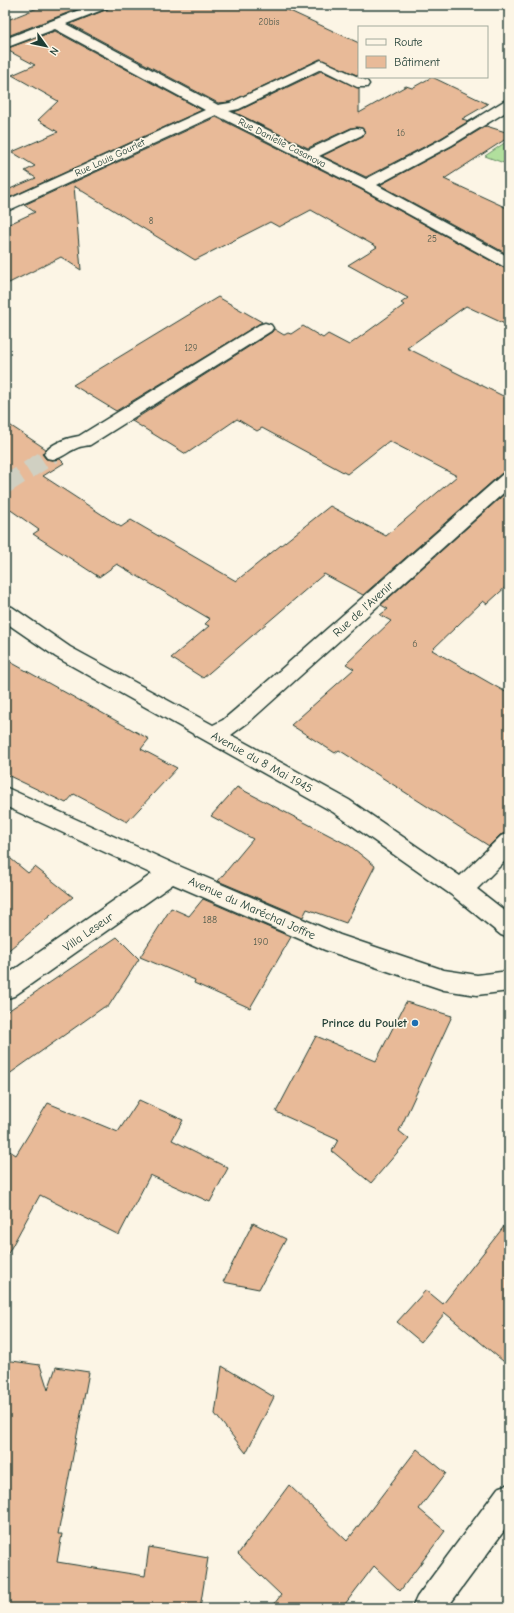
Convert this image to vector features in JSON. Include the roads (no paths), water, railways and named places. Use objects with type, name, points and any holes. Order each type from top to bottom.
[{"type":"street","points":[[5,44],[103,5]]},
{"type":"street","name":"Rue Danielle Casanova","points":[[56,24],[216,110],[366,185],[509,263]]},
{"type":"street","name":"Rue Louis Gourlet","points":[[5,207],[216,110],[234,106],[321,64],[362,84]]},
{"type":"street","points":[[366,185],[447,142],[509,104]]},
{"type":"street","points":[[307,156],[357,132]]},
{"type":"street","points":[[53,454],[72,443],[84,441],[265,328]]},
{"type":"street","name":"Rue de l'Avenir","points":[[213,735],[230,726],[243,715],[509,478]]},
{"type":"street","name":"Avenue du 8 Mai 1945","points":[[5,612],[63,652],[341,806],[461,889],[509,928]]},
{"type":"street","name":"Avenue du Maréchal Joffre","points":[[5,796],[171,873],[332,943],[444,980],[477,984],[509,982]]},
{"type":"street","points":[[461,889],[509,842]]},
{"type":"street","name":"Villa Leseur","points":[[5,989],[171,873]]},
{"type":"street","points":[[428,1608],[509,1499]]},
{"type":"tunnel","points":[[5,485],[53,454]]},
{"type":"place","name":"Prince du Poulet","points":[[415,1023]]}]
